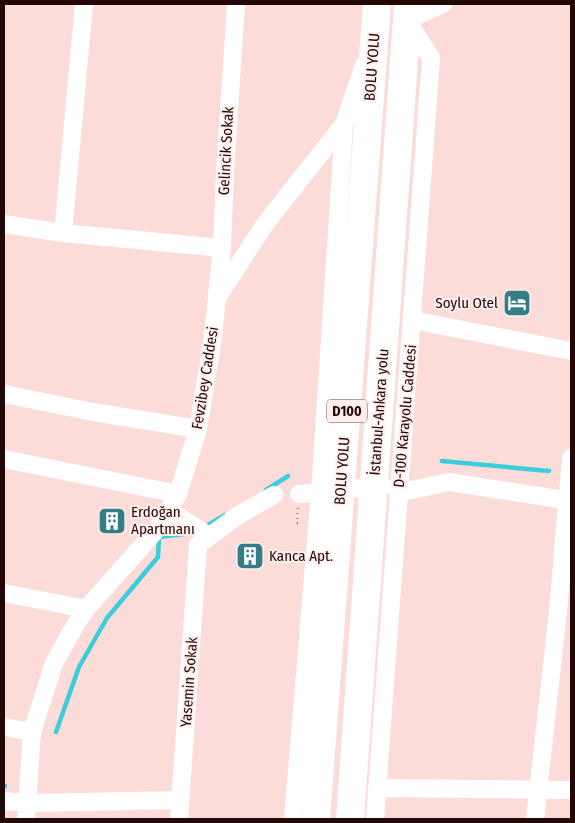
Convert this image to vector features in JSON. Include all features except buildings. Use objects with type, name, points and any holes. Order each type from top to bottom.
[{"type":"highway","name":"BOLU YOLU","points":[[316,819],[377,4]]},
{"type":"highway","name":"İstanbul-Ankara yolu","points":[[350,819],[407,12]]},
{"type":"street","points":[[63,233],[84,4]]},
{"type":"street","name":"Gelincik Sokak","points":[[217,298],[222,248],[236,4]]},
{"type":"street","points":[[407,12],[443,4]]},
{"type":"street","name":"D-100 Karayolu Caddesi","points":[[374,819],[405,488],[412,320],[431,58],[407,12]]},
{"type":"street","points":[[293,819],[320,492],[344,124],[374,37]]},
{"type":"street","name":"Fevzibey Caddesi","points":[[27,811],[32,732],[54,663],[86,610],[158,528],[178,494],[198,430],[212,344],[217,298],[265,224],[344,124]]},
{"type":"street","points":[[4,224],[63,233],[222,248]]},
{"type":"street","points":[[412,320],[571,351]]},
{"type":"street","points":[[4,394],[198,430]]},
{"type":"street","points":[[535,819],[565,612],[571,458]]},
{"type":"street","points":[[4,459],[178,494]]},
{"type":"street","points":[[298,494],[405,488],[449,482],[569,500]]},
{"type":"street","points":[[169,510],[204,540],[237,516],[274,495]]},
{"type":"street","name":"Yasemin Sokak","points":[[178,819],[204,540]]},
{"type":"street","points":[[4,593],[86,610]]},
{"type":"street","points":[[4,727],[32,732]]},
{"type":"street","points":[[377,788],[571,790]]},
{"type":"street","points":[[4,801],[27,811],[180,800]]},
{"type":"waterway","points":[[442,461],[549,471]]},
{"type":"waterway","points":[[266,490],[288,476]]},
{"type":"waterway","points":[[208,525],[225,515]]},
{"type":"waterway","points":[[56,732],[79,667],[107,618],[158,557],[159,537],[193,533]]},
{"type":"place","name":"Soylu Otel","points":[[517,303]]},
{"type":"place","name":"Erdoğan Apartmanı","points":[[112,521]]},
{"type":"place","name":"Kanca Apt.","points":[[250,556]]}]
